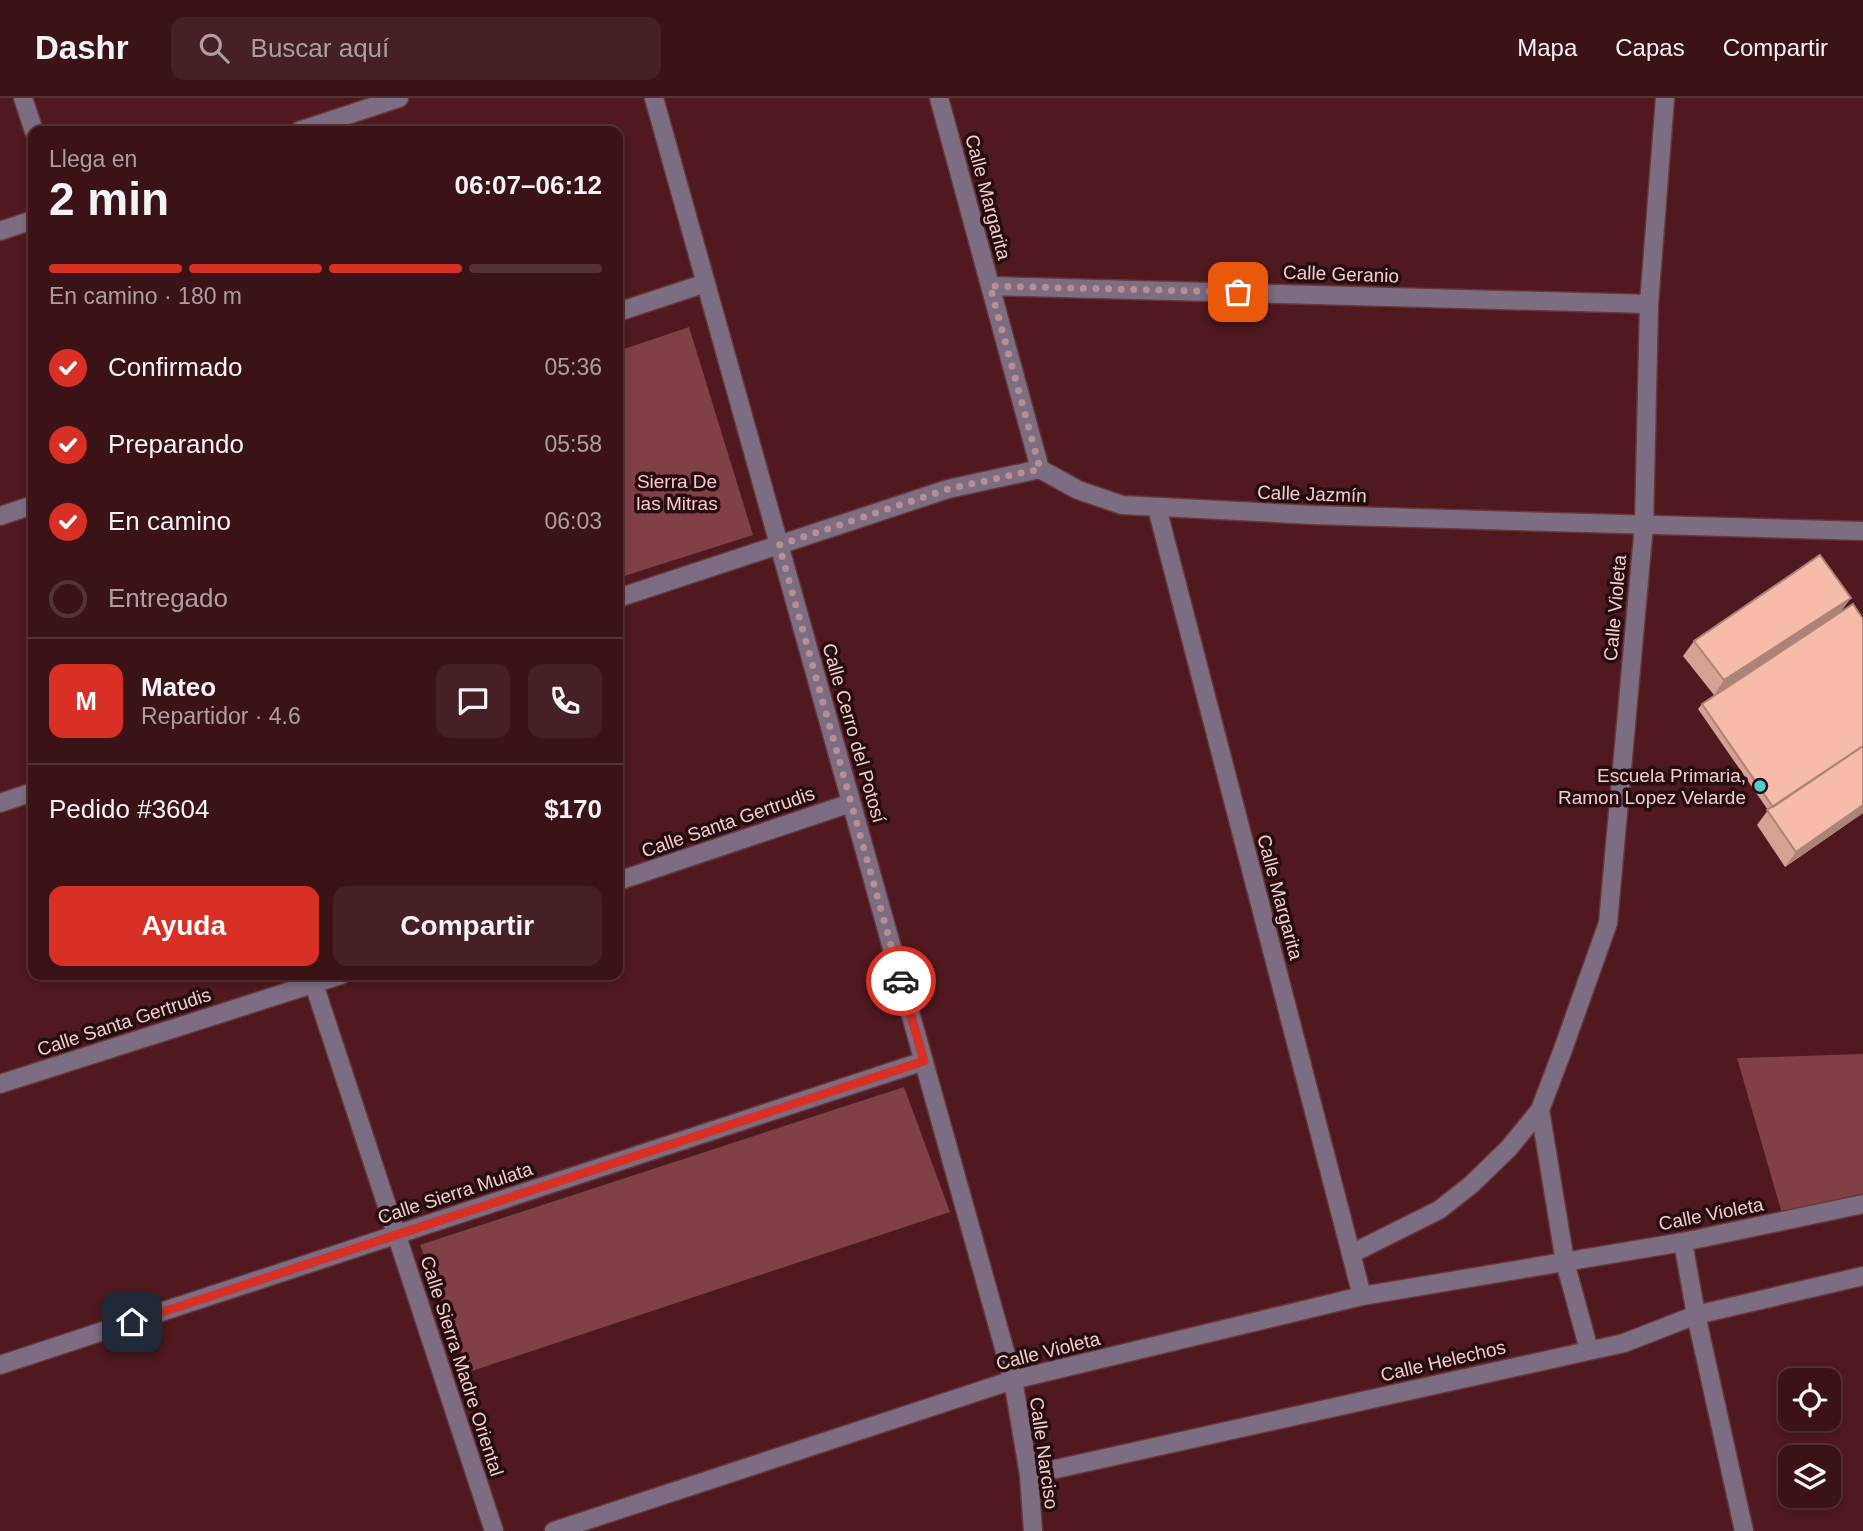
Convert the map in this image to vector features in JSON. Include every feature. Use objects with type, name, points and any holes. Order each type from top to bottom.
[{"type":"street","points":[[23,98],[32,126]]},
{"type":"street","points":[[314,126],[398,98]]},
{"type":"street","name":"Calle Cerro del Potosí","points":[[654,98],[1013,1380]]},
{"type":"street","name":"Calle Margarita","points":[[939,98],[1040,469]]},
{"type":"street","name":"Calle Violeta","points":[[1351,1254],[1439,1210],[1472,1184],[1509,1148],[1540,1110],[1608,923],[1644,524],[1649,304],[1665,98]]},
{"type":"street","points":[[0,230],[28,222]]},
{"type":"street","points":[[623,310],[706,283]]},
{"type":"street","name":"Calle Geranio","points":[[990,286],[1649,304]]},
{"type":"street","points":[[623,596],[948,489],[1040,469]]},
{"type":"street","name":"Calle Jazmín","points":[[1040,469],[1078,489],[1122,505],[1157,508],[1863,531]]},
{"type":"street","points":[[0,516],[28,507]]},
{"type":"street","name":"Calle Margarita","points":[[1157,508],[1362,1296]]},
{"type":"street","points":[[0,803],[28,794]]},
{"type":"street","name":"Calle Santa Gertrudis","points":[[623,879],[851,803]]},
{"type":"street","name":"Calle Santa Gertrudis","points":[[0,1084],[309,980]]},
{"type":"street","name":"Calle Sierra Madre Oriental","points":[[312,980],[494,1531]]},
{"type":"street","name":"Calle Sierra Mulata","points":[[0,1365],[924,1061]]},
{"type":"street","points":[[1540,1110],[1565,1262],[1589,1350]]},
{"type":"street","name":"Calle Violeta","points":[[554,1531],[1013,1380],[1362,1296],[1683,1242],[1863,1204]]},
{"type":"street","points":[[1683,1242],[1696,1315],[1744,1531]]},
{"type":"street","name":"Calle Helechos","points":[[1029,1475],[1624,1343],[1696,1315],[1863,1276]]},
{"type":"street","name":"Calle Narciso","points":[[1013,1380],[1029,1475],[1033,1531]]},
{"type":"green space","name":"Sierra De las Mitras","points":[[689,327],[753,535],[623,576],[623,349]]},
{"type":"green space","points":[[1863,1054],[1863,1197],[1783,1217],[1737,1058]]},
{"type":"green space","points":[[904,1087],[950,1212],[469,1372],[420,1245]]},
{"type":"building","points":[[1820,555],[1851,598],[1724,680],[1694,641]]},
{"type":"building","points":[[1853,604],[1863,619],[1863,746],[1773,807],[1702,704]]},
{"type":"building","points":[[1863,746],[1863,805],[1796,852],[1767,810]]},
{"type":"way so far","points":[[901,981],[779,545],[948,489],[1040,469],[990,286],[1238,292]]},
{"type":"place","name":"Escuela Primaria, Ramon Lopez Velarde","points":[[1760,786]]},
{"type":"route","points":[[132,1322],[924,1061],[901,981]]}]
